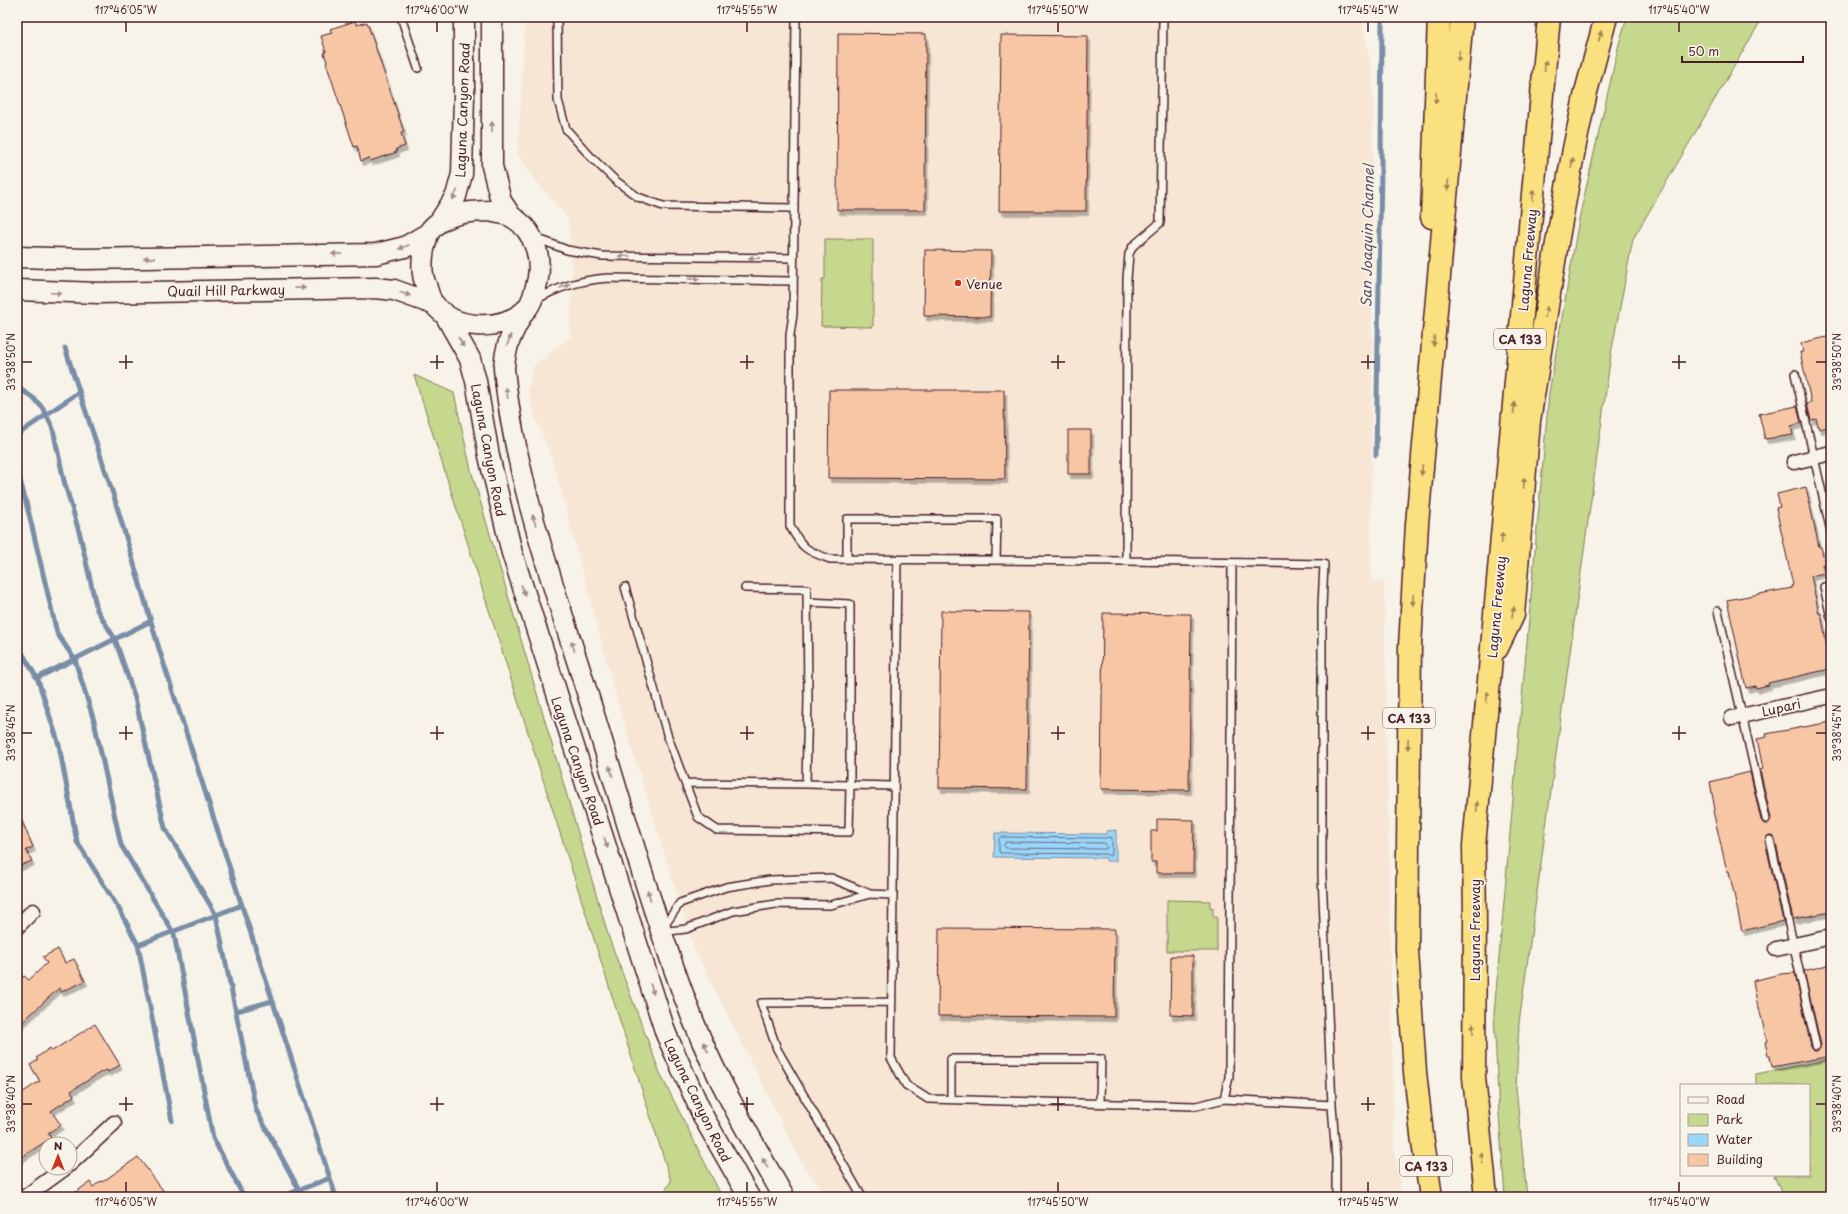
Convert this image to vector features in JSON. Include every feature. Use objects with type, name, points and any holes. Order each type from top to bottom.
[{"type":"highway","points":[[1437,302],[1431,208],[1440,17]]},
{"type":"highway","name":"CA 133","points":[[1431,1197],[1415,1072],[1407,950],[1410,638],[1417,524],[1462,17]]},
{"type":"highway","name":"Laguna Freeway","points":[[1486,1197],[1474,1077],[1474,846],[1549,17]]},
{"type":"highway","points":[[1491,660],[1513,615],[1532,406],[1557,243],[1586,92],[1606,17]]},
{"type":"main road","name":"Laguna Canyon Road","points":[[434,227],[456,196],[462,174],[464,17]]},
{"type":"main road","points":[[434,227],[423,253],[422,268],[424,283],[439,309],[466,325],[484,326],[503,322],[527,308],[539,279],[539,255],[531,235],[511,216],[500,198],[492,166],[492,17]]},
{"type":"main road","points":[[17,257],[85,259],[376,254],[405,247],[434,227],[466,212],[490,211],[511,216]]},
{"type":"main road","name":"Quail Hill Parkway","points":[[17,290],[98,293],[376,288],[394,290],[439,309]]},
{"type":"main road","name":"Laguna Canyon Road","points":[[527,308],[510,336],[505,355],[504,369],[518,454],[545,557],[660,932],[694,1023],[732,1104],[784,1197]]},
{"type":"main road","name":"Laguna Canyon Road","points":[[439,309],[470,359],[475,377],[492,470],[512,553],[558,700],[577,752],[666,1034],[704,1118],[749,1197]]},
{"type":"main road","points":[[640,952],[660,932]]},
{"type":"street","points":[[1794,462],[1831,453]]},
{"type":"street","name":"Lupari","points":[[1737,717],[1831,696]]},
{"type":"street","points":[[17,927],[33,911]]},
{"type":"street","points":[[1776,949],[1831,937]]},
{"type":"street","points":[[78,1157],[114,1123]]},
{"type":"street","points":[[25,1197],[54,1176]]},
{"type":"lane","points":[[402,17],[418,68]]},
{"type":"lane","points":[[557,17],[558,100],[566,129],[591,157],[616,181],[638,197],[663,206],[794,208]]},
{"type":"lane","points":[[796,17],[793,314],[790,335],[790,526],[797,539],[809,552],[830,558],[847,559],[1324,564],[1322,606],[1322,875],[1332,1105],[1336,1160],[1336,1197]]},
{"type":"lane","points":[[1126,561],[1127,273],[1129,254],[1133,246],[1160,223],[1163,17]]},
{"type":"lane","points":[[531,235],[567,250],[602,256],[793,258]]},
{"type":"lane","points":[[527,308],[552,291],[569,284],[586,280],[608,278],[793,280]]},
{"type":"lane","points":[[1795,374],[1831,532]]},
{"type":"lane","points":[[847,559],[847,519],[997,519],[996,560]]},
{"type":"lane","points":[[897,560],[891,1058],[906,1085],[928,1099],[1196,1106],[1224,1099],[1332,1105]]},
{"type":"lane","points":[[1224,1099],[1229,1077],[1232,563]]},
{"type":"lane","points":[[625,587],[665,727],[684,783],[698,817],[717,830],[849,832],[850,604],[808,602]]},
{"type":"lane","points":[[1824,587],[1831,618]]},
{"type":"lane","points":[[745,588],[807,589],[806,784]]},
{"type":"lane","points":[[1718,611],[1737,717],[1766,819]]},
{"type":"lane","points":[[684,783],[894,786]]},
{"type":"lane","points":[[1770,840],[1816,1046]]},
{"type":"lane","points":[[660,932],[680,903],[726,887],[770,880],[831,878],[870,894]]},
{"type":"lane","points":[[660,932],[686,929],[733,911],[776,904],[831,905],[870,894],[893,895]]},
{"type":"lane","points":[[862,1197],[777,1049],[761,1003],[891,1002]]},
{"type":"lane","points":[[951,1099],[951,1059],[1101,1059],[1100,1103]]},
{"type":"shaded area","points":[[525,17],[1361,17],[1373,76],[1371,581],[1384,581],[1394,1151],[1402,1197],[827,1197],[803,1165],[694,948],[619,707],[552,458],[535,417],[528,391],[533,367],[570,337],[572,265],[568,219],[533,177],[518,154]]},
{"type":"green space","points":[[1627,17],[1763,17],[1633,239],[1611,354],[1519,1023],[1516,1088],[1527,1197],[1505,1197],[1494,1014],[1549,393],[1579,219],[1619,44]]},
{"type":"green space","points":[[825,239],[873,239],[873,327],[821,326],[822,279],[825,279]]},
{"type":"green space","points":[[414,375],[454,393],[471,470],[609,938],[660,1073],[722,1197],[661,1197],[671,1181]]},
{"type":"green space","points":[[1167,900],[1210,901],[1210,907],[1213,908],[1213,917],[1217,917],[1217,951],[1167,951]]},
{"type":"green space","points":[[1831,1059],[1831,1197],[1783,1197],[1774,1176],[1810,1176],[1810,1084],[1756,1084],[1756,1074]]},
{"type":"water","points":[[1116,830],[1116,861],[1106,861],[1106,858],[994,857],[995,833],[1106,834],[1107,831]]},
{"type":"building","points":[[355,21],[357,25],[367,22],[404,132],[401,133],[405,146],[396,149],[397,152],[370,161],[369,158],[361,161],[357,146],[354,147],[326,63],[324,53],[326,52],[321,36],[332,33],[330,29]]},
{"type":"building","points":[[838,33],[926,34],[925,210],[837,210]]},
{"type":"building","points":[[1001,35],[1088,36],[1086,211],[999,211]]},
{"type":"building","name":"Venue","points":[[925,250],[991,251],[990,317],[924,316]]},
{"type":"building","points":[[1831,336],[1831,426],[1819,429],[1816,419],[1811,420],[1807,404],[1811,402],[1800,352],[1803,352],[1801,343]]},
{"type":"building","points":[[829,390],[1004,390],[1005,479],[828,478]]},
{"type":"building","points":[[1797,406],[1801,423],[1791,426],[1793,435],[1765,439],[1759,414]]},
{"type":"building","points":[[1068,430],[1091,430],[1091,474],[1068,474]]},
{"type":"building","points":[[1806,487],[1819,547],[1821,547],[1825,564],[1822,564],[1824,573],[1811,576],[1819,614],[1821,613],[1830,669],[1768,683],[1769,685],[1756,688],[1755,686],[1746,688],[1727,600],[1792,588],[1791,586],[1793,585],[1776,508],[1780,507],[1777,494]]},
{"type":"building","points":[[941,611],[1029,612],[1027,789],[939,788]]},
{"type":"building","points":[[1103,613],[1191,614],[1189,790],[1101,789]]},
{"type":"building","points":[[1831,722],[1831,912],[1793,919],[1775,839],[1772,835],[1769,835],[1765,841],[1783,921],[1742,931],[1729,871],[1727,871],[1713,811],[1715,810],[1710,782],[1750,772],[1761,820],[1764,824],[1767,824],[1771,818],[1760,770],[1763,769],[1757,739],[1767,737],[1766,734]]},
{"type":"building","points":[[17,810],[33,847],[26,850],[32,861],[17,867]]},
{"type":"building","points":[[1157,819],[1194,820],[1193,873],[1156,873],[1156,862],[1151,862],[1151,831],[1157,831]]},
{"type":"building","points":[[939,928],[1115,929],[1114,1017],[938,1016]]},
{"type":"building","points":[[58,949],[65,963],[74,959],[85,981],[61,992],[59,988],[17,1027],[17,982],[24,976],[29,980],[47,963],[43,957]]},
{"type":"building","points":[[1171,956],[1193,956],[1193,1016],[1170,1015]]},
{"type":"building","points":[[1831,964],[1831,1056],[1772,1067],[1770,1056],[1768,1056],[1765,1042],[1767,1041],[1758,1008],[1753,981],[1780,974],[1795,973],[1811,1047],[1814,1051],[1817,1051],[1821,1045],[1804,971]]},
{"type":"building","points":[[95,1024],[120,1065],[108,1072],[107,1070],[101,1072],[71,1091],[74,1096],[51,1111],[61,1125],[48,1133],[50,1136],[38,1136],[38,1146],[17,1160],[17,1096],[40,1081],[30,1065],[38,1060],[36,1058],[50,1048],[52,1051]]},
{"type":"building","points":[[138,1157],[168,1197],[69,1197],[90,1182],[93,1187],[101,1181],[102,1182]]},
{"type":"waterway","name":"San Joaquin Channel","points":[[1376,455],[1382,17]]},
{"type":"waterway","points":[[65,348],[115,500],[160,652],[336,1197]]},
{"type":"waterway","points":[[17,387],[32,397],[43,408],[53,429],[64,481],[80,535],[97,610],[115,639],[135,698],[165,828],[216,915],[256,1110],[303,1197]]},
{"type":"waterway","points":[[17,435],[79,392]]},
{"type":"waterway","points":[[17,469],[57,633],[75,660],[94,721],[121,845],[174,934],[213,1138],[244,1197]]},
{"type":"waterway","points":[[37,678],[151,621]]},
{"type":"waterway","points":[[17,638],[21,651],[38,680],[59,745],[77,842],[119,909],[138,945],[172,1121]]},
{"type":"waterway","points":[[138,945],[242,905]]},
{"type":"waterway","points":[[237,1011],[272,1001]]},
{"type":"waterway","points":[[281,1197],[330,1178]]},
{"type":"place","name":"Venue","points":[[958,283]]}]
